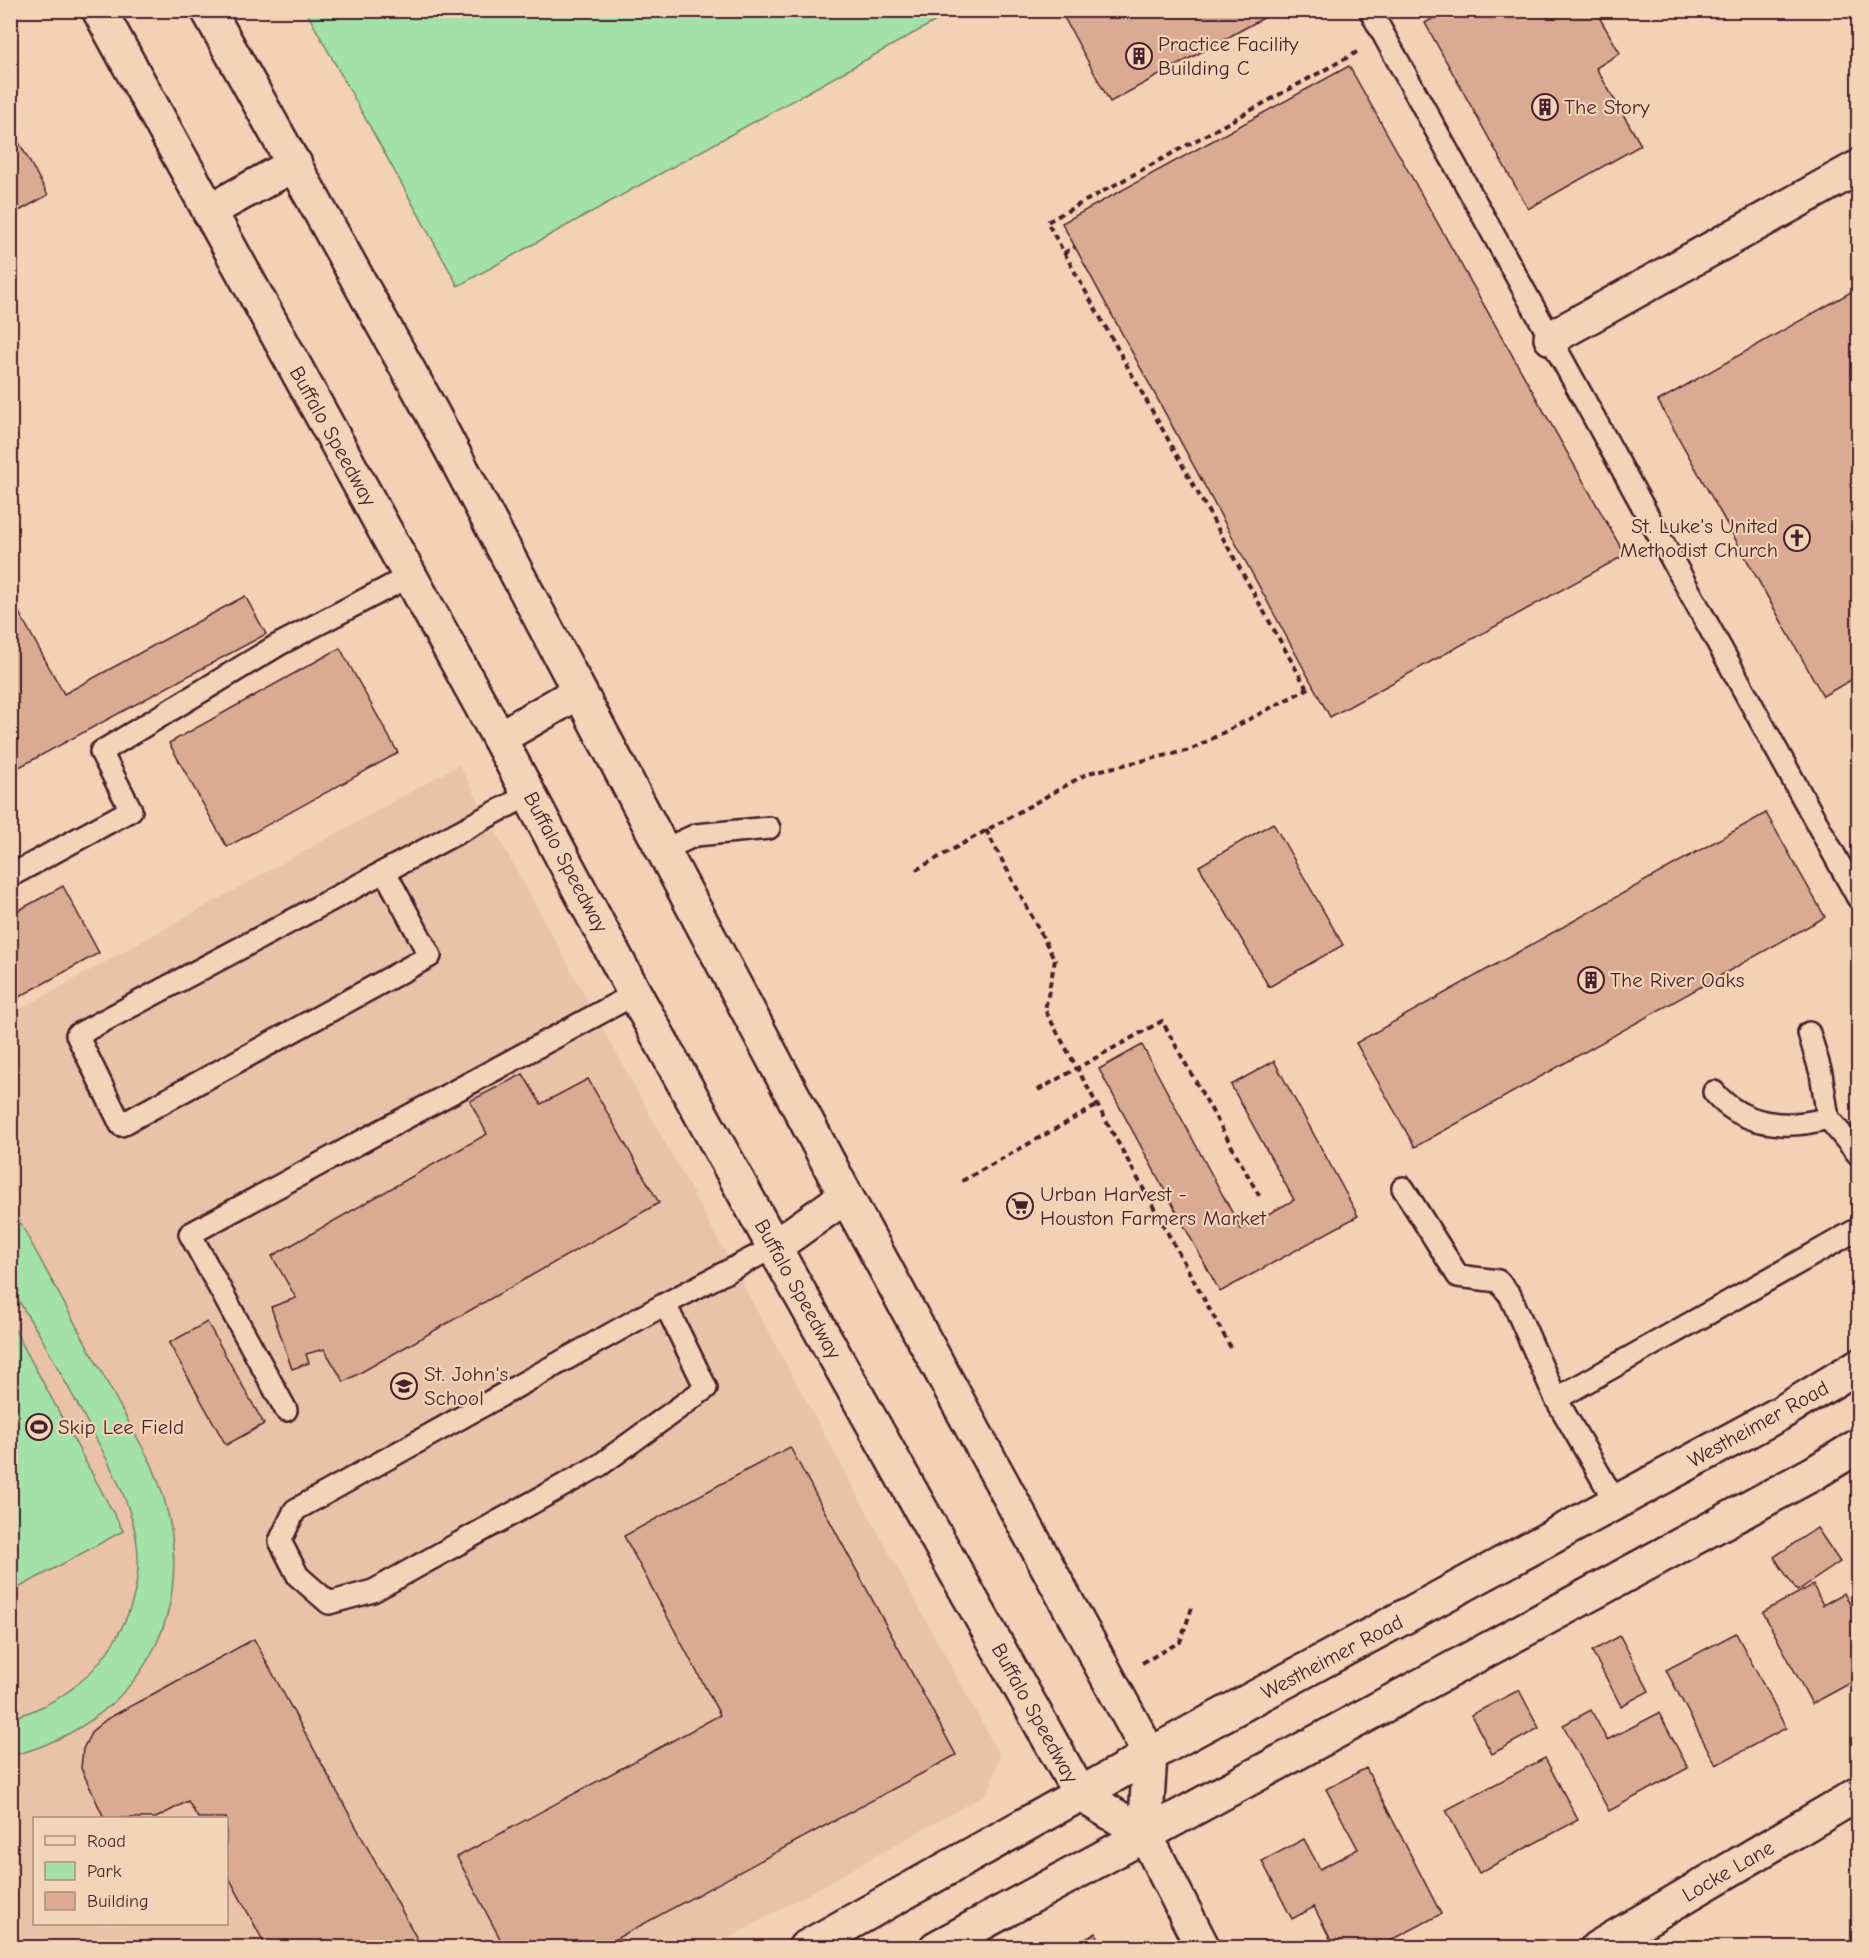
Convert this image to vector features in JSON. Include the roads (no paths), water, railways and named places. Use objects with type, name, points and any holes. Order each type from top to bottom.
[{"type":"main road","name":"Buffalo Speedway","points":[[99,10],[500,738],[635,994],[774,1247],[1080,1794],[1145,1834]]},
{"type":"main road","points":[[207,10],[431,411],[846,1196],[1150,1755],[1145,1834],[1203,1947]]},
{"type":"main road","points":[[209,211],[294,164]]},
{"type":"main road","points":[[1551,338],[1855,169]]},
{"type":"main road","points":[[500,738],[579,692]]},
{"type":"main road","points":[[774,1247],[846,1196]]},
{"type":"main road","name":"Westheimer Road","points":[[806,1947],[1150,1755],[1779,1414],[1858,1366]]},
{"type":"main road","points":[[936,1947],[1814,1473],[1858,1446]]},
{"type":"main road","name":"Locke Lane","points":[[1597,1947],[1858,1794]]},
{"type":"lane","points":[[1375,19],[1858,898]]},
{"type":"lane","points":[[10,876],[131,810],[101,752],[278,645],[410,576]]},
{"type":"lane","points":[[385,872],[430,956],[121,1125],[77,1035],[530,794]]},
{"type":"lane","points":[[663,850],[696,835],[769,828]]},
{"type":"lane","points":[[286,1410],[190,1234],[635,994]]},
{"type":"lane","points":[[1809,1033],[1821,1073],[1828,1118],[1858,1154]]},
{"type":"lane","points":[[1714,1092],[1725,1105],[1754,1120],[1797,1123],[1828,1118]]},
{"type":"lane","points":[[1403,1188],[1458,1276],[1498,1281],[1510,1295],[1556,1399],[1616,1503]]},
{"type":"lane","points":[[1556,1399],[1858,1229]]},
{"type":"lane","points":[[665,1304],[706,1388],[646,1434],[600,1465],[373,1591],[329,1603],[298,1576],[280,1541],[295,1510],[665,1304],[774,1247]]},
{"type":"place","name":"Practice Facility Building C","points":[[1139,56]]},
{"type":"place","name":"The Story","points":[[1545,107]]},
{"type":"place","name":"St. Luke's United Methodist Church","points":[[1797,538]]},
{"type":"place","name":"The River Oaks","points":[[1591,980]]},
{"type":"place","name":"Urban Harvest - Houston Farmers Market","points":[[1020,1206]]},
{"type":"place","name":"St. John's School","points":[[404,1386]]},
{"type":"place","name":"Skip Lee Field","points":[[39,1427]]}]
